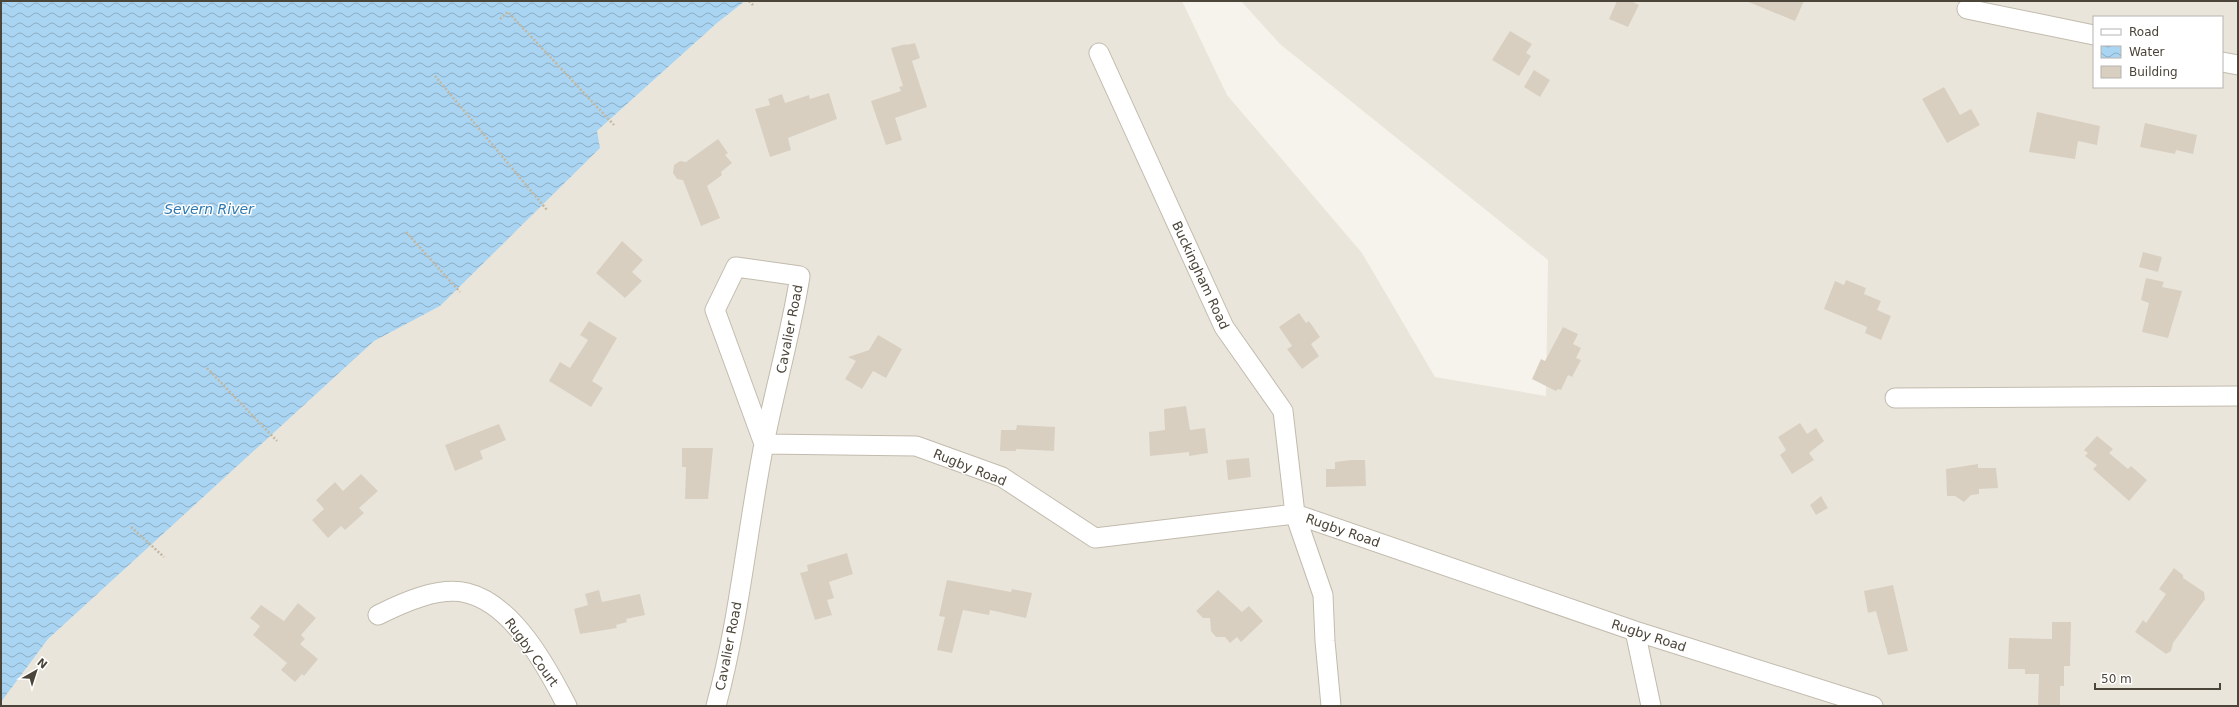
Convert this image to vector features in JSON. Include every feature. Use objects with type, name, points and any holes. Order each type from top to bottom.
[{"type":"street","points":[[1967,9],[2093,35]]},
{"type":"street","name":"Buckingham Road","points":[[1099,53],[1224,327],[1283,411],[1295,514],[1323,595],[1325,641],[1331,706]]},
{"type":"street","points":[[2223,62],[2238,65]]},
{"type":"street","name":"Cavalier Road","points":[[716,706],[764,444],[794,314],[800,276],[736,267],[715,310],[764,444]]},
{"type":"street","points":[[1895,398],[2238,396]]},
{"type":"street","name":"Rugby Road","points":[[764,444],[916,446],[1002,477],[1094,538],[1295,514],[1635,631],[1873,706]]},
{"type":"street","name":"Rugby Court","points":[[378,615],[403,602],[438,592],[467,592],[491,602],[511,621],[534,650],[553,679],[567,706]]},
{"type":"street","points":[[1635,631],[1652,706]]},
{"type":"path","points":[[750,1],[752,5]]},
{"type":"path","points":[[500,19],[508,12],[614,125]]},
{"type":"path","points":[[434,76],[547,210]]},
{"type":"path","points":[[406,232],[460,292]]},
{"type":"path","points":[[207,368],[277,441]]},
{"type":"path","points":[[131,527],[164,557]]},
{"type":"shaded area","points":[[745,1],[1182,1],[1227,95],[1362,253],[1435,377],[1546,396],[1548,260],[1280,44],[1241,1],[2238,1],[2238,706],[1,706],[1,702],[48,639],[374,340],[440,306],[597,131],[717,23]]},
{"type":"water","name":"Severn River","points":[[1,1],[745,1],[717,23],[597,131],[600,148],[440,306],[374,341],[48,639],[1,702]]},
{"type":"building","points":[[1617,1],[1631,1],[1639,5],[1628,27],[1609,19]]},
{"type":"building","points":[[1746,1],[1804,1],[1795,21]]},
{"type":"building","points":[[1510,31],[1532,44],[1526,53],[1531,56],[1519,76],[1492,60]]},
{"type":"building","points":[[915,43],[920,58],[912,61],[927,107],[895,118],[902,140],[886,145],[871,101],[901,91],[899,87],[903,86],[891,48]]},
{"type":"building","points":[[1534,70],[1550,80],[1540,97],[1524,87]]},
{"type":"building","points":[[1944,87],[1960,115],[1971,109],[1980,125],[1947,143],[1922,99]]},
{"type":"building","points":[[829,93],[837,119],[788,138],[791,150],[770,157],[755,109],[770,105],[768,99],[782,94],[785,103],[809,95],[810,99]]},
{"type":"building","points":[[2037,112],[2100,126],[2097,145],[2078,141],[2075,159],[2029,152]]},
{"type":"building","points":[[2145,123],[2197,135],[2193,154],[2176,150],[2175,154],[2140,147]]},
{"type":"building","points":[[718,139],[728,153],[725,155],[732,163],[721,172],[722,175],[707,186],[720,218],[701,226],[683,180],[677,179],[673,173],[674,165],[680,161],[686,162]]},
{"type":"building","points":[[622,241],[643,260],[632,272],[642,281],[625,298],[596,273]]},
{"type":"building","points":[[2143,252],[2162,257],[2158,272],[2139,267]]},
{"type":"building","points":[[2146,278],[2164,282],[2162,287],[2182,291],[2168,338],[2142,332],[2149,303],[2141,300]]},
{"type":"building","points":[[1846,280],[1866,288],[1864,294],[1881,301],[1877,310],[1891,316],[1881,340],[1865,333],[1867,327],[1824,309],[1835,281],[1844,285]]},
{"type":"building","points":[[1299,313],[1306,323],[1309,321],[1320,337],[1311,344],[1319,356],[1302,369],[1287,349],[1292,346],[1279,327]]},
{"type":"building","points":[[589,321],[617,338],[592,381],[603,388],[591,407],[549,381],[560,362],[570,368],[588,340],[580,335]]},
{"type":"building","points":[[1563,327],[1578,334],[1573,344],[1581,348],[1576,358],[1581,360],[1572,377],[1568,375],[1561,390],[1558,389],[1556,391],[1532,379],[1541,359],[1545,361]]},
{"type":"building","points":[[878,335],[902,349],[886,378],[873,371],[862,389],[845,379],[856,361],[848,357],[869,350]]},
{"type":"building","points":[[1186,406],[1190,430],[1205,428],[1208,453],[1189,456],[1189,452],[1150,456],[1149,432],[1165,430],[1164,409]]},
{"type":"building","points":[[1800,423],[1807,434],[1816,428],[1824,441],[1809,453],[1814,460],[1792,474],[1780,455],[1786,450],[1778,437]]},
{"type":"building","points":[[499,424],[506,440],[480,451],[483,459],[455,471],[445,445]]},
{"type":"building","points":[[1017,425],[1055,427],[1054,451],[1016,449],[1016,451],[1000,451],[1001,430],[1016,430]]},
{"type":"building","points":[[2097,436],[2113,449],[2109,453],[2128,469],[2131,466],[2147,480],[2129,501],[2093,469],[2097,465],[2085,456],[2088,453],[2084,450]]},
{"type":"building","points":[[682,448],[713,448],[708,499],[685,499],[686,467],[682,467]]},
{"type":"building","points":[[1249,458],[1251,477],[1228,480],[1226,460]]},
{"type":"building","points":[[1365,460],[1366,486],[1326,487],[1326,469],[1335,469],[1335,462]]},
{"type":"building","points":[[1978,464],[1978,468],[1996,468],[1998,488],[1979,489],[1979,494],[1971,495],[1964,502],[1955,496],[1947,496],[1946,469]]},
{"type":"building","points":[[361,474],[378,491],[359,508],[364,513],[345,530],[341,526],[328,538],[312,520],[324,509],[316,500],[335,482],[343,491]]},
{"type":"building","points":[[1821,496],[1828,508],[1816,515],[1810,505]]},
{"type":"building","points":[[847,553],[853,574],[829,582],[834,598],[827,600],[832,615],[815,620],[800,573],[808,571],[807,565]]},
{"type":"building","points":[[2174,568],[2183,575],[2183,578],[2204,592],[2205,599],[2173,643],[2171,651],[2166,654],[2135,632],[2143,620],[2146,623],[2166,594],[2159,589]]},
{"type":"building","points":[[947,580],[1011,592],[1012,589],[1032,593],[1026,618],[990,610],[989,615],[963,610],[952,653],[937,650],[945,617],[939,616]]},
{"type":"building","points":[[1893,585],[1908,651],[1888,655],[1876,611],[1868,613],[1864,591]]},
{"type":"building","points":[[599,590],[602,602],[640,594],[645,615],[626,619],[627,622],[616,625],[617,628],[580,634],[574,609],[588,605],[585,594]]},
{"type":"building","points":[[1218,590],[1242,612],[1249,606],[1263,621],[1241,642],[1237,637],[1230,643],[1225,637],[1216,637],[1211,631],[1210,618],[1203,618],[1196,611]]},
{"type":"building","points":[[298,603],[316,618],[301,635],[305,639],[300,644],[318,659],[304,676],[302,674],[295,682],[281,670],[287,663],[253,635],[260,626],[250,618],[261,605],[284,621]]},
{"type":"building","points":[[2052,622],[2071,622],[2070,666],[2064,666],[2064,686],[2060,686],[2060,706],[2038,706],[2039,674],[2025,674],[2025,669],[2008,669],[2009,638],[2052,639]]}]
